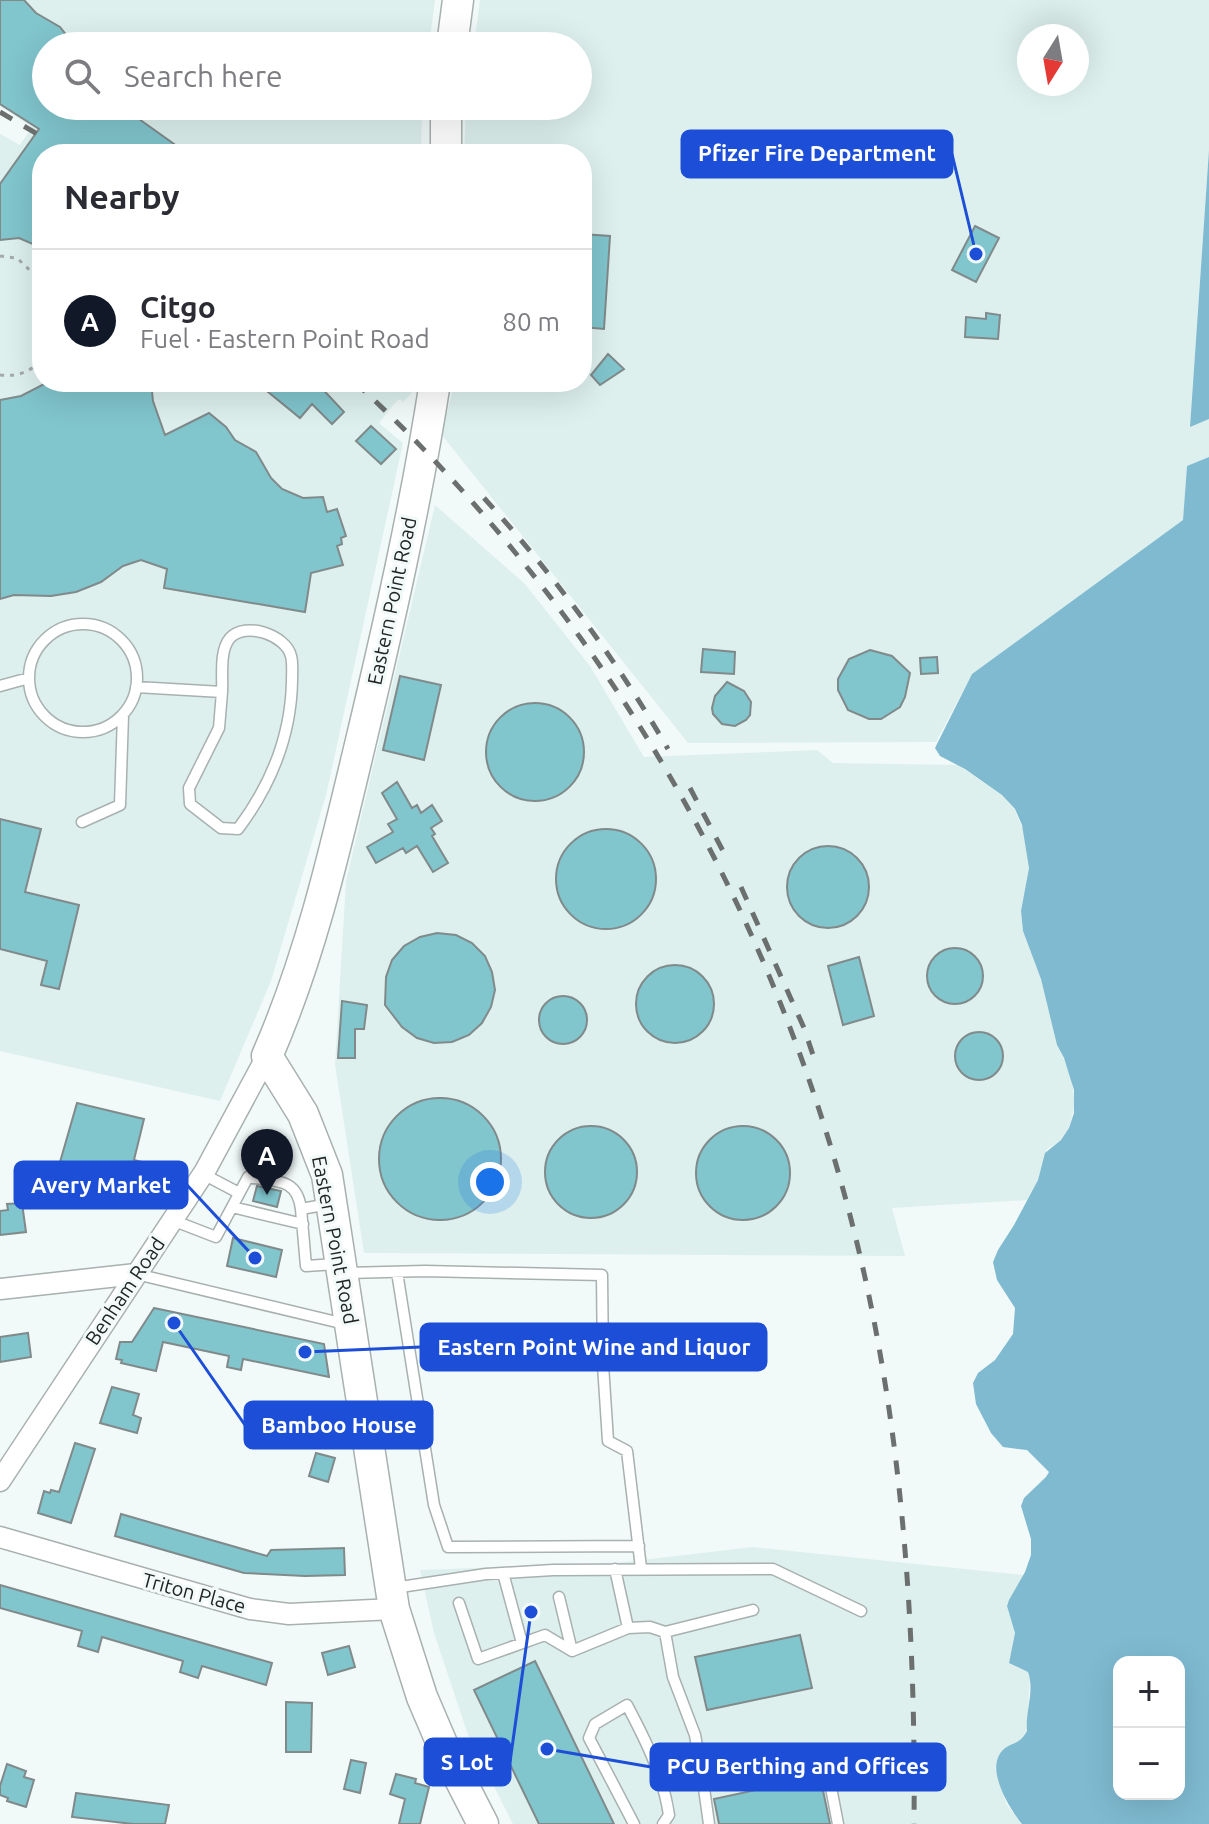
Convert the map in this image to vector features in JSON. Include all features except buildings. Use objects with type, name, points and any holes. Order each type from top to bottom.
[{"type":"main road","points":[[454,32],[458,0]]},
{"type":"main road","points":[[446,120],[446,144]]},
{"type":"main road","name":"Eastern Point Road","points":[[433,392],[382,653],[325,892],[267,1056],[291,1092],[327,1175],[392,1599],[422,1697],[483,1824]]},
{"type":"street","name":"Benham Road","points":[[0,1481],[203,1174],[267,1056]]},
{"type":"street","points":[[0,1289],[136,1274]]},
{"type":"street","name":"Triton Place","points":[[0,1537],[250,1609],[289,1614],[392,1599]]},
{"type":"lane","points":[[85,624],[102,627],[129,648],[136,664],[136,687],[123,715],[108,726],[91,731],[72,731],[55,724],[41,712],[32,696],[29,678],[32,660],[46,639],[68,626],[85,624]]},
{"type":"lane","points":[[244,630],[274,636],[286,645],[292,657],[291,693],[281,752],[238,829],[221,828],[190,804],[189,788],[219,728],[222,692],[225,647],[232,636],[244,630]]},
{"type":"lane","points":[[0,686],[29,678]]},
{"type":"lane","points":[[136,687],[222,692]]},
{"type":"lane","points":[[82,822],[120,805],[123,715]]},
{"type":"lane","points":[[203,1174],[239,1193]]},
{"type":"lane","points":[[172,1220],[216,1237],[248,1177],[291,1185],[299,1193],[306,1266],[397,1272],[602,1275],[608,1441],[627,1451],[641,1568]]},
{"type":"lane","points":[[301,1209],[332,1204]]},
{"type":"lane","points":[[232,1207],[303,1224]]},
{"type":"lane","points":[[397,1272],[434,1505],[448,1547],[639,1546]]},
{"type":"lane","points":[[136,1274],[351,1326]]},
{"type":"lane","points":[[392,1599],[503,1573],[641,1568],[773,1569],[861,1611]]},
{"type":"lane","points":[[615,1569],[628,1628]]},
{"type":"lane","points":[[503,1573],[522,1643]]},
{"type":"lane","points":[[559,1597],[572,1651]]},
{"type":"lane","points":[[459,1603],[478,1659],[545,1635],[572,1651]]},
{"type":"lane","points":[[572,1651],[628,1628],[650,1627],[665,1632],[753,1610]]},
{"type":"lane","points":[[665,1632],[673,1677],[695,1735],[709,1824]]},
{"type":"lane","points":[[634,1824],[589,1738],[595,1724],[627,1705],[665,1788],[669,1815],[663,1824]]},
{"type":"lane","points":[[702,1774],[722,1764],[819,1750],[829,1777],[838,1824]]},
{"type":"path","points":[[0,256],[17,258],[32,272]]},
{"type":"path","points":[[0,375],[13,376],[32,368]]},
{"type":"shaded area","points":[[0,0],[435,0],[431,32],[32,32],[32,120],[422,120],[421,144],[32,144],[32,392],[411,392],[403,402],[400,399],[394,404],[379,423],[403,443],[326,795],[271,981],[220,1101],[0,1051],[0,134],[20,145],[32,127],[0,106]]},
{"type":"shaded area","points":[[480,0],[1209,0],[1209,150],[1190,426],[1209,419],[1209,457],[1187,466],[1183,520],[972,674],[936,742],[688,743],[441,434],[452,392],[592,392],[592,144],[464,144],[465,120],[592,120],[592,32],[476,32]]},
{"type":"shaded area","points":[[435,505],[525,584],[590,666],[644,757],[817,750],[833,763],[958,765],[1002,795],[1015,810],[1026,838],[1029,868],[1021,911],[1023,931],[1041,978],[1057,1045],[1071,1075],[1075,1104],[1069,1128],[1061,1140],[1047,1149],[1038,1180],[1027,1200],[892,1208],[905,1256],[364,1253],[335,1065],[346,881]]},
{"type":"shaded area","points":[[753,1547],[1023,1575],[1007,1606],[1015,1633],[1009,1663],[1030,1676],[1027,1731],[1017,1744],[1004,1749],[999,1756],[998,1767],[1007,1805],[1022,1824],[513,1824],[468,1735],[434,1633],[420,1570],[616,1563]]},
{"type":"water","points":[[1209,150],[1209,419],[1190,427]]},
{"type":"water","points":[[1209,457],[1209,1824],[1022,1824],[1001,1789],[996,1768],[1002,1751],[1021,1739],[1027,1731],[1030,1694],[1028,1672],[1009,1663],[1015,1633],[1007,1606],[1031,1555],[1031,1539],[1021,1506],[1024,1498],[1049,1472],[1027,1450],[1003,1447],[991,1433],[976,1404],[973,1383],[978,1373],[995,1360],[1013,1334],[1015,1308],[997,1280],[993,1262],[1038,1180],[1045,1153],[1061,1140],[1069,1128],[1074,1113],[1074,1090],[1057,1045],[1041,979],[1023,931],[1021,911],[1029,868],[1022,825],[1015,809],[1002,795],[940,756],[935,748],[972,674],[1183,520],[1187,466]]},
{"type":"railway","points":[[0,112],[39,135]]},
{"type":"railway","points":[[365,392],[441,468],[521,559],[593,656],[659,758],[718,864],[769,974],[812,1088],[847,1204],[881,1356],[902,1511],[908,1590],[914,1824]]},
{"type":"railway","points":[[484,498],[583,619],[668,749]]},
{"type":"railway","points":[[690,788],[723,851]]},
{"type":"railway","points":[[741,887],[804,1028],[817,1067]]},
{"type":"place","name":"Pfizer Fire Department","points":[[976,254]]},
{"type":"place","name":"Citgo","points":[[267,1195]]},
{"type":"place","name":"Avery Market","points":[[255,1258]]},
{"type":"place","name":"Bamboo House","points":[[174,1323]]},
{"type":"place","name":"Eastern Point Wine and Liquor","points":[[305,1352]]},
{"type":"place","name":"S Lot","points":[[531,1612]]},
{"type":"place","name":"PCU Berthing and Offices","points":[[547,1749]]}]
